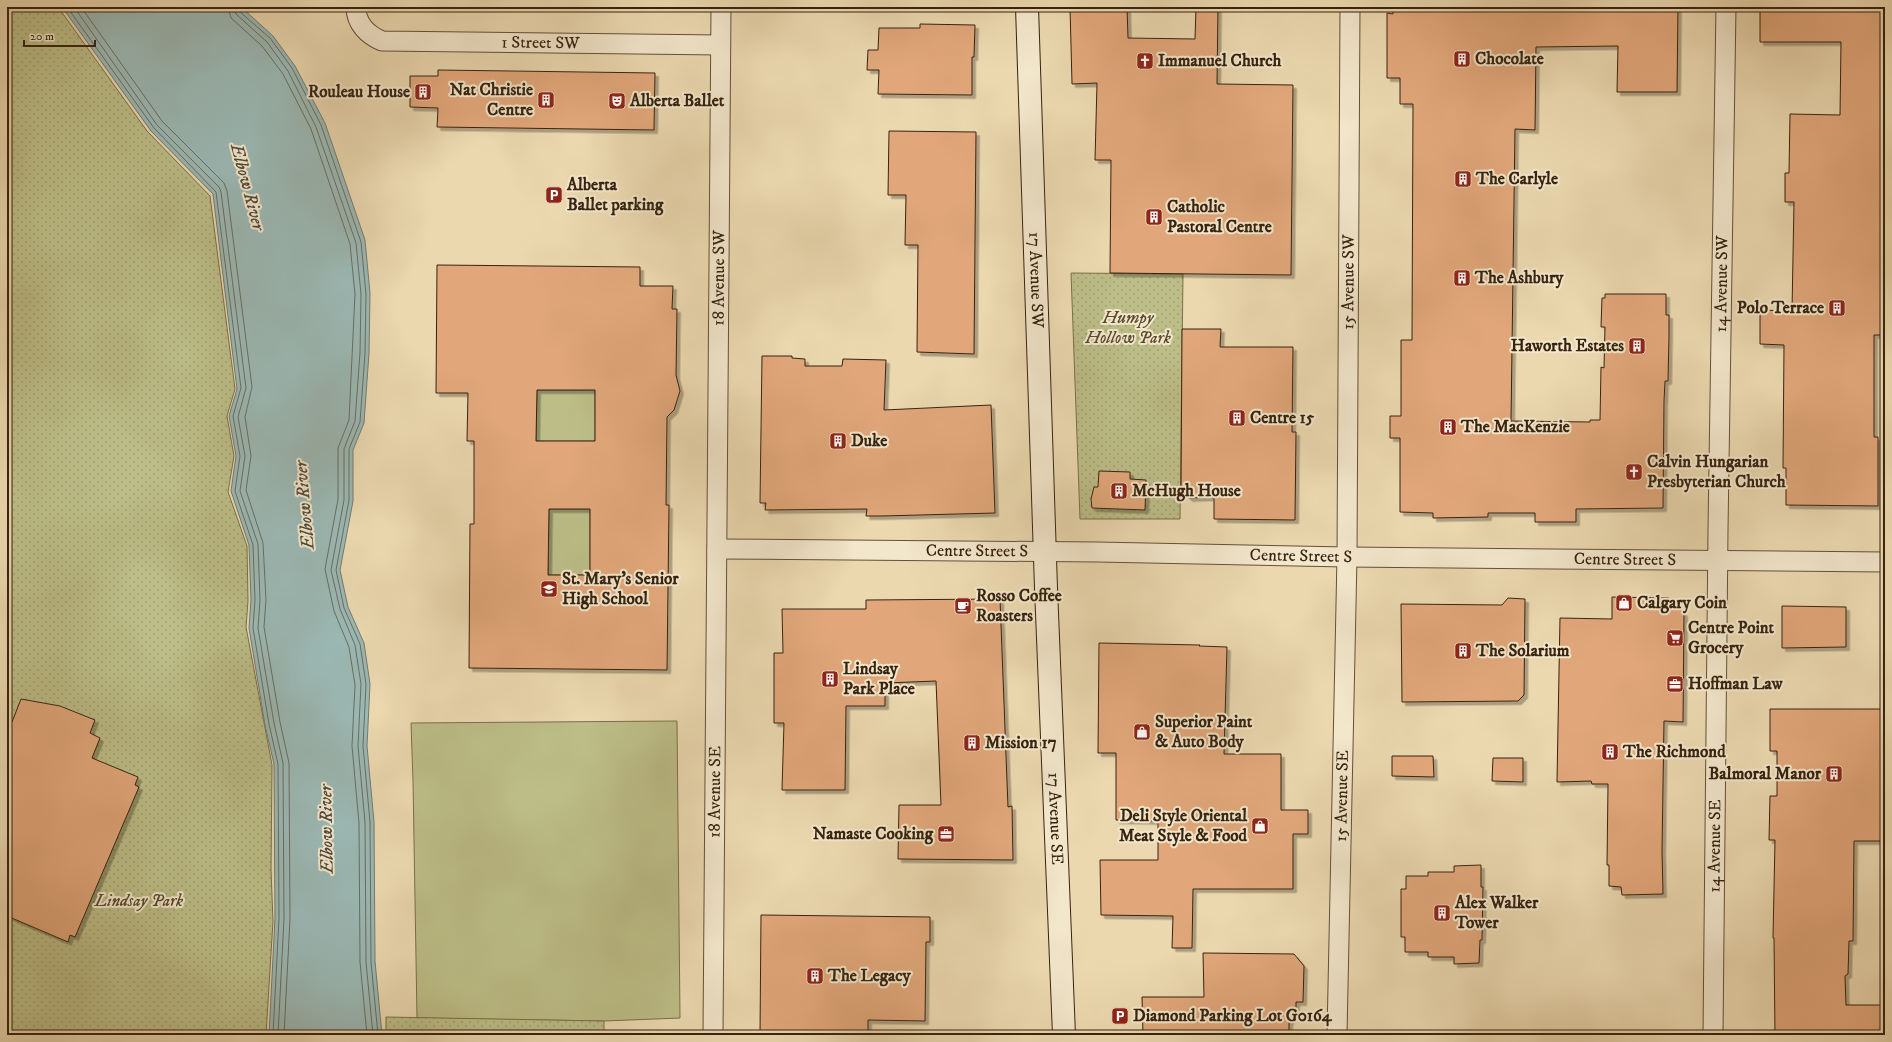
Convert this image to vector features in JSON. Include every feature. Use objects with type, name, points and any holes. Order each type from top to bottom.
[{"type":"main road","name":"17 Avenue SW","points":[[1027,7],[1045,553]]},
{"type":"main road","name":"17 Avenue SE","points":[[1045,553],[1064,1035]]},
{"type":"street","name":"1 Street SW","points":[[356,7],[360,24],[371,36],[382,41],[720,45]]},
{"type":"street","name":"18 Avenue SW","points":[[717,549],[720,7]]},
{"type":"street","name":"15 Avenue SW","points":[[1347,557],[1350,7]]},
{"type":"street","name":"14 Avenue SW","points":[[1718,561],[1726,7]]},
{"type":"street","name":"Centre Street S","points":[[717,549],[1045,553],[1104,552],[1347,557],[1885,562]]},
{"type":"street","name":"18 Avenue SE","points":[[713,1035],[717,549]]},
{"type":"street","name":"15 Avenue SE","points":[[1337,1035],[1347,557]]},
{"type":"street","name":"14 Avenue SE","points":[[1713,1035],[1718,561]]},
{"type":"green space","name":"Lindsay Park","points":[[7,7],[58,7],[147,131],[210,196],[235,389],[227,416],[234,456],[228,492],[247,546],[248,601],[246,627],[272,765],[271,870],[273,921],[266,1035],[7,1035]]},
{"type":"green space","name":"Humpy Hollow Park","points":[[1071,273],[1183,274],[1180,519],[1080,519]]},
{"type":"green space","points":[[537,390],[595,390],[595,441],[536,441]]},
{"type":"green space","points":[[549,509],[590,509],[590,575],[548,575]]},
{"type":"green space","points":[[677,721],[680,1018],[604,1021],[417,1018],[411,723]]},
{"type":"green space","points":[[386,1017],[604,1021],[604,1035],[386,1035]]},
{"type":"water","name":"Elbow River","points":[[62,7],[241,7],[273,36],[295,66],[325,123],[365,240],[370,293],[369,353],[364,423],[353,450],[353,501],[340,570],[348,607],[364,643],[370,684],[367,746],[374,822],[375,961],[382,1035],[269,1035],[275,918],[274,764],[265,725],[249,628],[251,600],[249,545],[231,491],[236,456],[229,416],[237,389],[213,194],[151,131]]},
{"type":"building","points":[[1070,7],[1127,7],[1128,38],[1195,39],[1196,7],[1218,7],[1217,84],[1293,85],[1291,275],[1110,273],[1111,160],[1095,160],[1097,83],[1072,84]]},
{"type":"building","points":[[1393,7],[1678,7],[1677,92],[1617,92],[1618,46],[1536,47],[1535,130],[1515,129],[1511,421],[1590,422],[1590,420],[1600,420],[1601,367],[1604,368],[1605,327],[1601,327],[1602,298],[1605,298],[1605,294],[1666,294],[1666,315],[1669,315],[1669,337],[1668,381],[1665,381],[1664,401],[1663,508],[1576,509],[1576,522],[1535,522],[1535,513],[1488,513],[1488,517],[1433,518],[1433,513],[1400,512],[1400,438],[1390,438],[1390,416],[1401,416],[1401,340],[1412,340],[1413,104],[1400,104],[1400,78],[1387,78],[1387,13],[1393,14]]},
{"type":"building","name":"Polo Terrace","points":[[1760,7],[1885,7],[1885,90],[1881,90],[1881,174],[1883,174],[1881,335],[1874,335],[1874,437],[1878,437],[1878,506],[1786,505],[1786,468],[1783,468],[1784,345],[1760,344],[1760,310],[1792,311],[1794,202],[1785,202],[1785,173],[1789,173],[1790,114],[1840,115],[1841,42],[1760,42]]},
{"type":"building","points":[[920,24],[975,25],[974,57],[972,57],[972,95],[878,94],[879,70],[867,70],[868,50],[878,50],[879,28],[920,28]]},
{"type":"building","name":"Nat Christie Centre","points":[[438,70],[655,73],[654,130],[437,127],[438,108],[410,107],[410,76],[438,76]]},
{"type":"building","points":[[889,131],[976,132],[974,354],[917,352],[918,245],[905,245],[906,195],[888,195]]},
{"type":"building","points":[[437,265],[640,267],[640,286],[673,286],[672,309],[677,309],[676,375],[680,391],[674,410],[667,417],[666,505],[669,505],[667,670],[469,668],[470,524],[474,524],[474,441],[467,441],[468,393],[436,393]],"holes":[[[537,390],[595,390],[595,441],[536,441]],[[549,509],[590,509],[590,575],[548,575]]]},
{"type":"building","name":"Centre 15","points":[[1182,329],[1221,329],[1220,347],[1293,347],[1292,432],[1296,432],[1295,520],[1214,519],[1214,497],[1189,498],[1181,490]]},
{"type":"building","points":[[762,356],[792,356],[792,358],[805,359],[805,366],[842,366],[843,359],[886,360],[884,410],[991,405],[995,513],[866,516],[867,509],[765,510],[766,503],[760,503]]},
{"type":"building","name":"McHugh House","points":[[1099,471],[1130,472],[1130,479],[1146,480],[1145,510],[1092,508],[1091,499],[1094,487],[1098,487]]},
{"type":"building","name":"The Richmond","points":[[1612,597],[1669,598],[1684,613],[1683,722],[1664,721],[1662,851],[1663,894],[1622,895],[1621,887],[1609,886],[1609,865],[1607,865],[1608,784],[1592,784],[1591,781],[1557,782],[1560,618],[1612,619]]},
{"type":"building","name":"The Solarium","points":[[1508,598],[1525,599],[1524,695],[1518,701],[1402,702],[1401,604],[1502,605]]},
{"type":"building","points":[[1000,599],[1008,807],[1012,806],[1013,860],[898,859],[899,805],[941,805],[936,681],[885,683],[885,706],[846,706],[845,790],[782,790],[784,723],[774,723],[774,653],[783,653],[782,609],[866,609],[866,600]]},
{"type":"building","points":[[1782,606],[1846,607],[1846,647],[1782,648]]},
{"type":"building","points":[[1099,643],[1227,647],[1224,754],[1281,754],[1281,810],[1308,810],[1308,834],[1293,834],[1293,889],[1193,889],[1192,948],[1172,948],[1173,916],[1101,915],[1100,860],[1158,860],[1158,821],[1116,820],[1116,753],[1098,753]]},
{"type":"building","points":[[21,699],[60,706],[95,720],[90,733],[100,738],[92,758],[138,777],[135,785],[139,787],[75,937],[70,935],[68,942],[7,916],[7,720],[12,722]]},
{"type":"building","points":[[1770,709],[1885,709],[1885,841],[1854,841],[1853,941],[1849,941],[1848,974],[1845,976],[1846,1005],[1885,1005],[1885,1035],[1775,1035],[1773,938],[1775,840],[1769,840],[1770,796],[1777,796],[1777,751],[1770,751]]},
{"type":"building","points":[[1392,756],[1433,756],[1434,777],[1392,776]]},
{"type":"building","points":[[1493,758],[1523,758],[1523,782],[1492,781]]},
{"type":"building","name":"Alex Walker Tower","points":[[1481,865],[1481,887],[1483,887],[1482,940],[1480,940],[1479,963],[1454,964],[1454,957],[1428,957],[1428,952],[1405,952],[1405,937],[1401,937],[1401,889],[1406,889],[1406,876],[1428,876],[1428,872],[1454,872],[1454,866]]},
{"type":"building","name":"The Legacy","points":[[761,915],[930,917],[930,942],[926,942],[925,1021],[868,1020],[868,1035],[760,1035]]},
{"type":"building","points":[[1203,953],[1294,954],[1304,966],[1303,1002],[1296,1002],[1296,1013],[1289,1022],[1289,1035],[1143,1035],[1142,997],[1204,997]]},
{"type":"place","name":"Chocolate","points":[[1462,59]]},
{"type":"place","name":"Immanuel Church","points":[[1145,61]]},
{"type":"place","name":"Rouleau House","points":[[423,92]]},
{"type":"place","name":"Nat Christie Centre","points":[[546,100]]},
{"type":"place","name":"Alberta Ballet","points":[[617,101]]},
{"type":"place","name":"The Carlyle","points":[[1463,179]]},
{"type":"place","name":"Alberta Ballet parking","points":[[554,195]]},
{"type":"place","name":"Catholic Pastoral Centre","points":[[1154,217]]},
{"type":"place","name":"The Ashbury","points":[[1462,278]]},
{"type":"place","name":"Polo Terrace","points":[[1837,308]]},
{"type":"place","name":"Haworth Estates","points":[[1637,346]]},
{"type":"place","name":"Centre 15","points":[[1237,418]]},
{"type":"place","name":"The MacKenzie","points":[[1448,427]]},
{"type":"place","name":"Duke","points":[[838,441]]},
{"type":"place","name":"Calvin Hungarian Presbyterian Church","points":[[1634,472]]},
{"type":"place","name":"McHugh House","points":[[1119,491]]},
{"type":"place","name":"St. Mary's Senior High School","points":[[549,589]]},
{"type":"place","name":"Calgary Coin","points":[[1624,603]]},
{"type":"place","name":"Rosso Coffee Roasters","points":[[963,606]]},
{"type":"place","name":"Centre Point Grocery","points":[[1675,638]]},
{"type":"place","name":"The Solarium","points":[[1463,651]]},
{"type":"place","name":"Lindsay Park Place","points":[[830,679]]},
{"type":"place","name":"Hoffman Law","points":[[1675,684]]},
{"type":"place","name":"Superior Paint & Auto Body","points":[[1142,732]]},
{"type":"place","name":"Mission 17","points":[[972,743]]},
{"type":"place","name":"The Richmond","points":[[1610,752]]},
{"type":"place","name":"Balmoral Manor","points":[[1834,774]]},
{"type":"place","name":"Deli Style Oriental Meat Style & Food","points":[[1260,826]]},
{"type":"place","name":"Namaste Cooking","points":[[946,834]]},
{"type":"place","name":"Alex Walker Tower","points":[[1442,913]]},
{"type":"place","name":"The Legacy","points":[[815,976]]},
{"type":"place","name":"Diamond Parking Lot G0164","points":[[1120,1016]]}]
